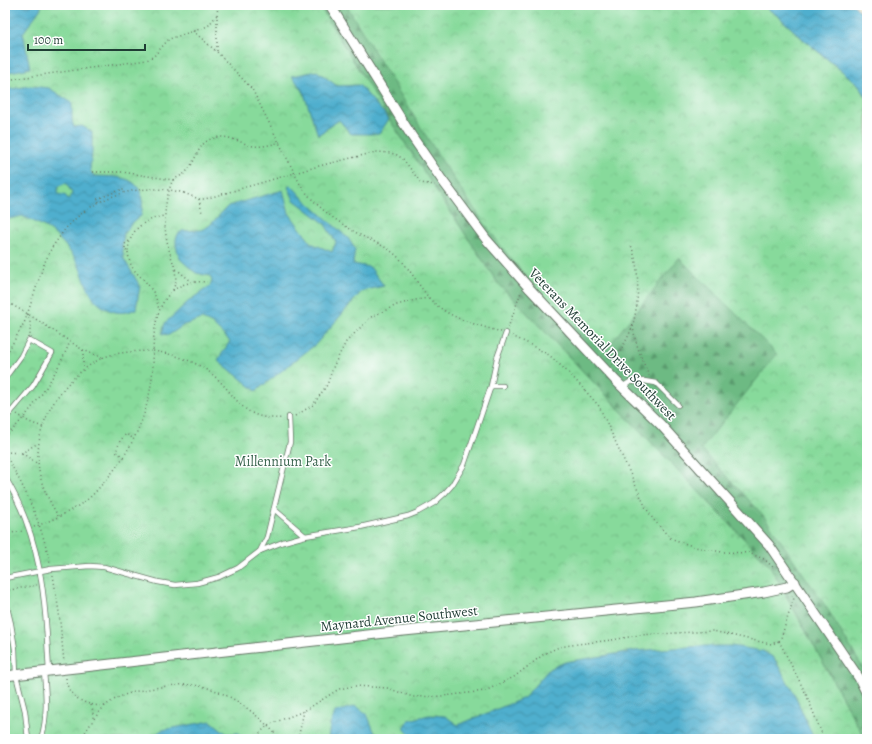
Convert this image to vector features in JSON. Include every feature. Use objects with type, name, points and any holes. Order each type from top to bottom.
[{"type":"street","name":"Veterans Memorial Drive Southwest","points":[[330,5],[411,135],[486,239],[622,387],[686,452],[769,545],[859,678],[867,694]]},
{"type":"street","name":"Maynard Avenue Southwest","points":[[5,676],[16,676],[394,632],[696,602],[764,592],[787,587],[795,582]]},
{"type":"lane","points":[[5,578],[52,569],[90,566],[104,567],[158,582],[175,584],[197,583],[219,577],[238,568],[260,551],[291,539],[360,527],[408,516],[418,512],[434,503],[452,484],[464,465],[491,386],[497,358],[506,333]]},
{"type":"lane","points":[[5,378],[21,356],[29,340],[52,354],[33,386],[5,419]]},
{"type":"lane","points":[[622,387],[630,382],[644,381],[656,383],[678,405]]},
{"type":"lane","points":[[491,386],[503,386]]},
{"type":"lane","points":[[260,551],[266,537],[274,509],[290,442],[289,417]]},
{"type":"lane","points":[[5,477],[29,529],[43,584],[47,672],[45,727],[41,739]]},
{"type":"lane","points":[[274,509],[305,536]]},
{"type":"lane","points":[[5,599],[11,624],[15,649],[16,676],[24,711],[28,739]]},
{"type":"path","points":[[193,32],[217,52],[218,5]]},
{"type":"path","points":[[5,80],[147,60],[154,56],[169,39],[208,26],[217,16]]},
{"type":"path","points":[[173,291],[176,281],[175,268],[167,242],[164,216],[171,183],[173,180],[187,171],[200,147],[214,138],[227,137],[252,146],[263,146],[280,142]]},
{"type":"path","points":[[5,357],[25,321],[44,264],[57,239],[78,216],[99,202],[123,192],[147,188],[184,192],[199,198],[208,198],[376,152],[396,154],[403,159],[421,183],[438,185],[445,183]]},
{"type":"path","points":[[93,172],[129,173],[173,180]]},
{"type":"path","points":[[199,198],[202,214]]},
{"type":"path","points":[[159,310],[152,289],[132,269],[128,260],[128,252],[129,241],[140,225],[164,216]]},
{"type":"path","points":[[608,372],[621,349],[632,324],[637,278],[636,262],[631,245]]},
{"type":"path","points":[[175,268],[191,281]]},
{"type":"path","points":[[5,534],[40,525],[80,505],[90,497],[114,472],[134,439],[149,398],[154,369],[154,332],[159,310],[165,298],[173,291],[191,281],[206,282]]},
{"type":"path","points":[[506,333],[519,295],[526,284]]},
{"type":"path","points":[[58,516],[45,493],[39,465],[38,443],[50,409],[62,390],[83,370],[103,358],[135,351],[153,351],[188,359],[218,380],[238,404],[247,411],[258,416],[269,418],[296,416],[313,405],[327,385],[334,365],[346,342],[371,317],[398,305],[415,300],[430,298]]},
{"type":"path","points":[[5,300],[83,350],[103,358]]},
{"type":"path","points":[[28,314],[31,328],[29,340]]},
{"type":"path","points":[[632,324],[638,352],[652,382]]},
{"type":"path","points":[[5,437],[40,399],[64,356],[70,342]]},
{"type":"path","points":[[83,350],[83,370]]},
{"type":"path","points":[[22,418],[30,423],[43,427]]},
{"type":"path","points":[[124,457],[116,452],[120,441],[126,434],[134,439]]},
{"type":"path","points":[[38,443],[22,453],[5,453],[22,483],[40,525],[52,569],[60,612],[66,682],[69,690],[74,696],[91,705],[105,706]]},
{"type":"path","points":[[22,453],[39,465]]},
{"type":"path","points":[[5,591],[54,583]]},
{"type":"path","points":[[254,739],[268,725],[304,711],[339,689],[354,686],[387,688],[413,696],[443,696],[485,691],[514,677],[544,654],[559,647],[640,635],[713,631],[772,644],[779,641],[781,638],[794,598]]},
{"type":"path","points":[[779,641],[806,694],[824,739]]},
{"type":"path","points":[[81,739],[93,720],[105,706],[118,697],[141,690],[171,685],[200,686],[228,696],[250,710],[268,725],[280,739]]},
{"type":"path","points":[[91,705],[93,720]]},
{"type":"path","points":[[298,739],[304,711]]},
{"type":"green space","name":"Millennium Park","points":[[5,5],[319,5],[389,119],[497,282],[770,566],[865,739],[5,739]]},
{"type":"green space","points":[[319,5],[762,5],[867,98],[867,739],[865,739],[770,566],[497,282],[389,119]]},
{"type":"green space","points":[[346,5],[762,5],[778,16],[804,40],[859,85],[867,98],[867,675],[828,610],[763,515],[701,449],[777,354],[679,258],[603,353],[539,291],[504,250],[442,160]]},
{"type":"water","points":[[5,5],[41,5],[41,8],[23,33],[30,68],[5,73]]},
{"type":"water","points":[[762,5],[854,5],[867,18],[867,98],[859,85],[804,40],[778,16]]},
{"type":"water","points":[[317,71],[337,86],[359,85],[389,119],[379,134],[351,134],[339,120],[318,135],[303,91],[292,76]]},
{"type":"water","points":[[30,86],[49,88],[72,103],[72,121],[74,127],[82,126],[92,132],[90,169],[94,176],[117,177],[131,181],[136,185],[142,200],[141,216],[132,223],[124,233],[122,246],[124,259],[140,286],[136,309],[126,312],[112,311],[94,299],[76,260],[69,250],[55,234],[42,225],[22,216],[5,220],[5,90]],"holes":[[[66,183],[72,193],[68,199],[65,195],[58,194],[59,186]]]},
{"type":"water","points":[[291,185],[303,198],[348,238],[355,249],[353,264],[370,267],[384,286],[362,291],[316,344],[256,391],[218,360],[230,341],[211,323],[202,319],[184,325],[169,335],[162,334],[165,323],[190,300],[210,286],[212,281],[210,276],[196,273],[180,259],[176,246],[176,239],[178,234],[182,231],[201,230],[209,226],[228,206],[283,190],[289,213],[311,243],[332,252],[336,242],[324,223],[294,200],[288,187]]},
{"type":"water","points":[[701,646],[732,646],[763,651],[774,658],[794,693],[814,739],[420,739],[408,733],[404,728],[409,720],[429,715],[445,716],[458,725],[524,698],[549,669],[565,662],[634,651]]},
{"type":"water","points":[[356,706],[367,714],[376,736],[381,739],[328,739],[330,725],[335,712]]},
{"type":"water","points":[[211,721],[227,734],[239,733],[245,739],[149,739],[162,730]]}]
